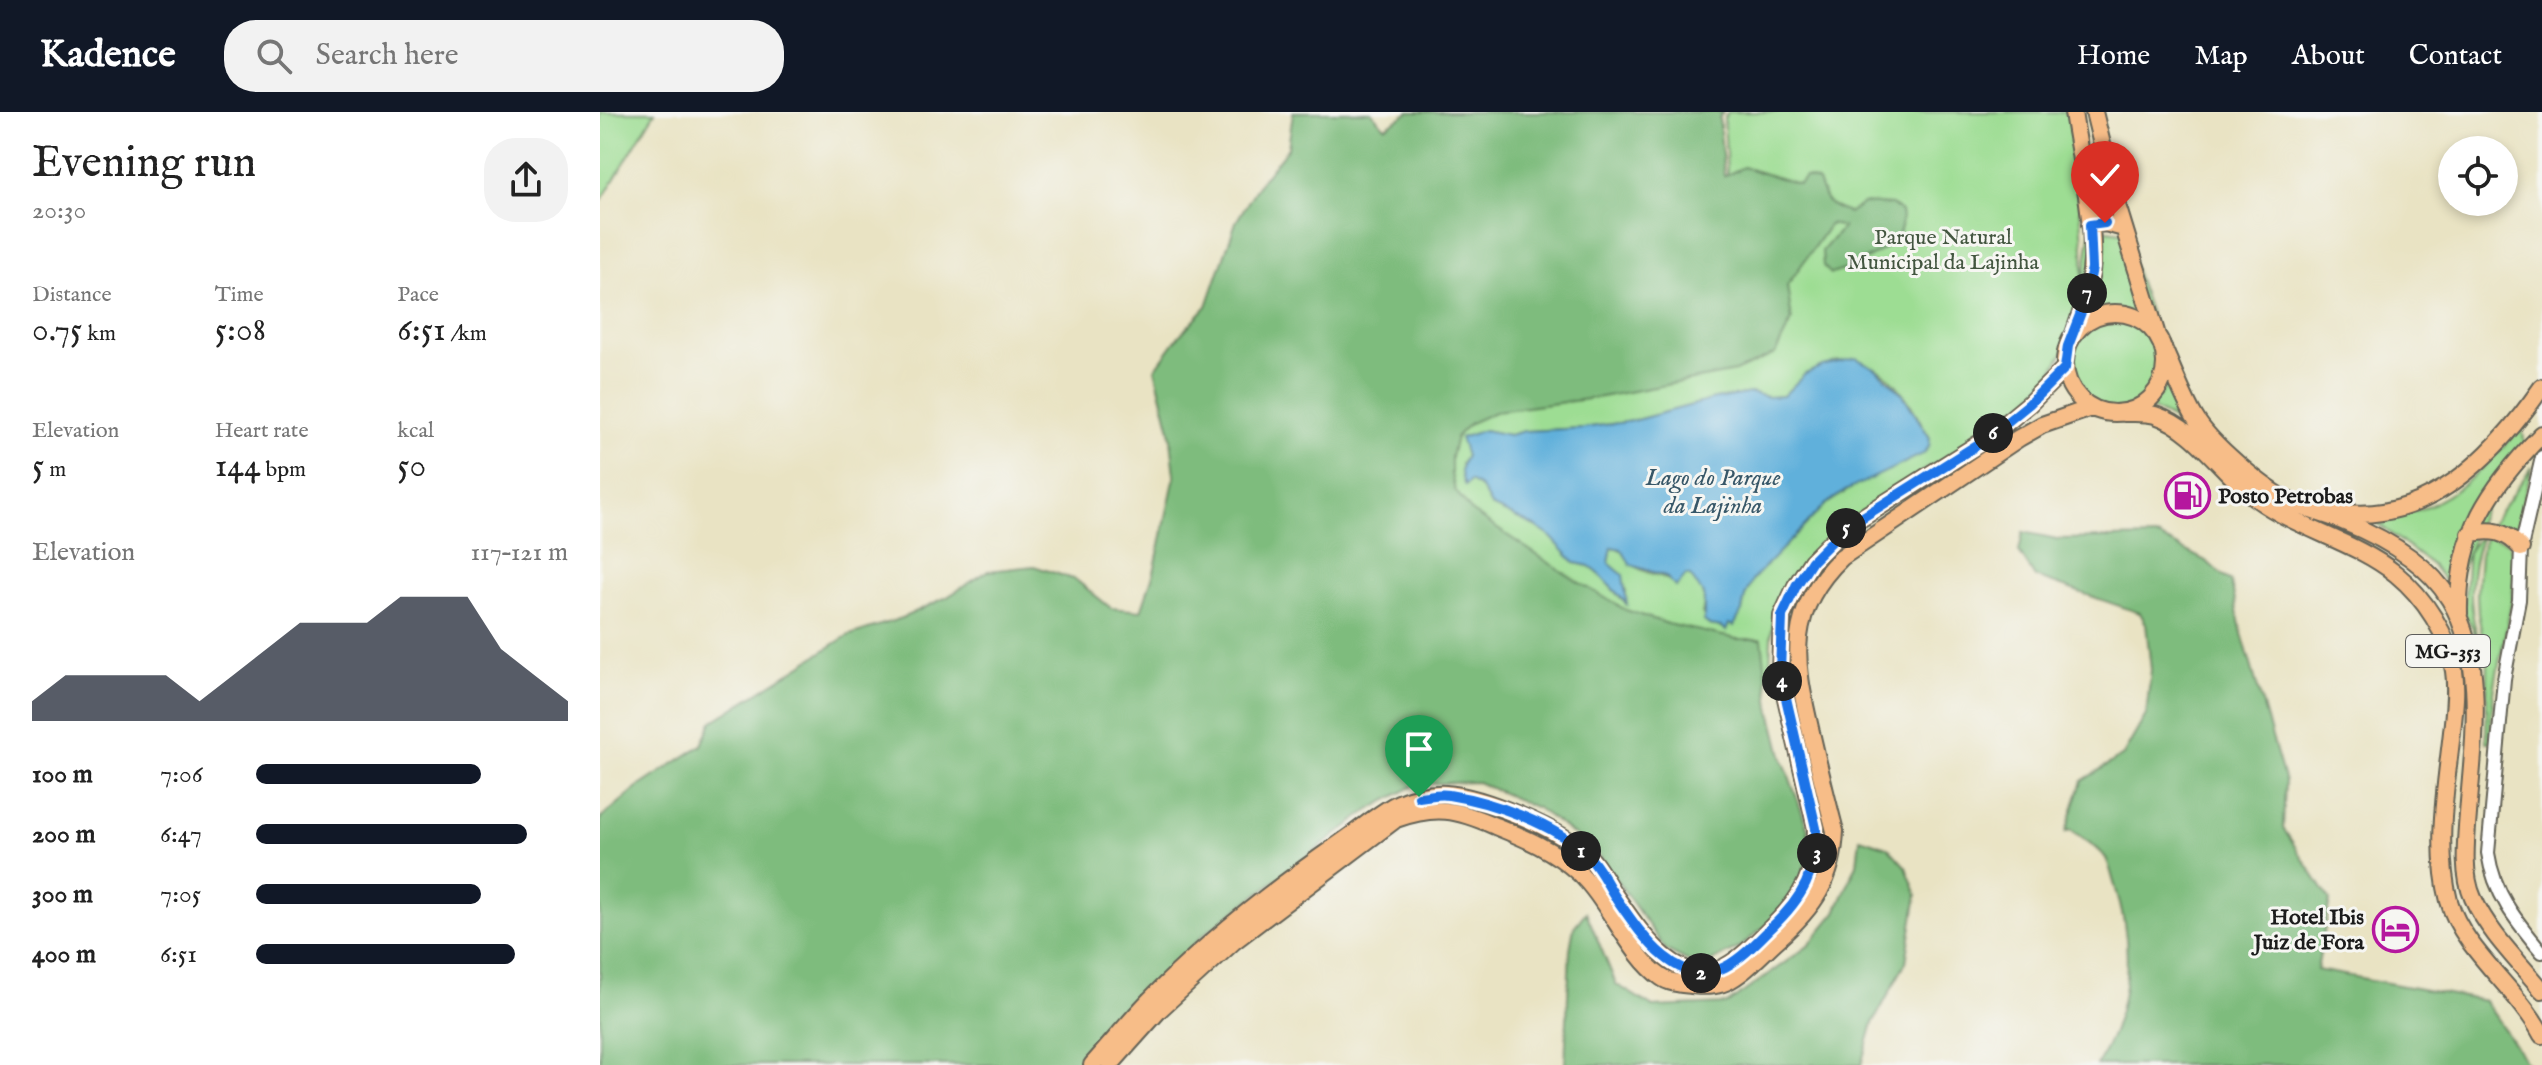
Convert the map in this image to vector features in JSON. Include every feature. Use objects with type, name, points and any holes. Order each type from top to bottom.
[{"type":"main road","points":[[1110,1065],[1160,1009],[1234,941],[1396,819],[1423,810],[1442,809],[1491,824],[1552,850],[1581,875],[1648,964],[1662,978],[1679,984],[1706,987],[1727,982],[1789,929],[1822,889],[1834,859],[1835,831],[1797,662],[1801,619],[1822,576],[1842,557],[2019,438],[2042,425],[2091,408],[2073,391],[2065,368],[2068,346],[2085,302],[2092,268],[2090,225],[2073,112]]},
{"type":"main road","name":"MG-353","points":[[2094,112],[2124,228],[2156,333],[2195,419],[2215,442],[2262,484],[2293,503],[2378,537],[2425,570],[2449,599],[2459,619],[2475,679],[2466,840],[2468,883],[2482,915],[2542,990]]},
{"type":"main road","points":[[2090,225],[2105,223],[2124,228]]},
{"type":"main road","points":[[2072,337],[2083,324],[2097,316],[2114,313],[2130,315],[2145,322],[2156,333]]},
{"type":"main road","points":[[2124,413],[2138,408],[2158,390],[2166,364],[2164,350]]},
{"type":"main road","points":[[1092,1065],[1148,1001],[1219,935],[1313,862],[1395,805],[1419,797],[1446,794],[1501,808],[1563,837],[1588,856],[1661,955],[1682,968],[1703,974],[1723,968],[1743,955],[1781,919],[1808,882],[1817,853],[1816,828],[1780,672],[1782,616],[1796,586],[1812,561],[1844,529],[1985,440],[2029,404],[2065,368]]},
{"type":"main road","points":[[2293,503],[2341,513],[2374,512],[2405,506],[2444,489],[2473,468],[2542,387]]},
{"type":"main road","points":[[2459,619],[2462,566],[2470,534],[2478,514],[2501,478],[2539,449],[2527,429],[2529,419],[2542,401]]},
{"type":"main road","name":"MG-353","points":[[2091,408],[2106,412],[2152,414],[2183,430],[2243,488],[2278,514],[2375,560],[2416,592],[2446,643],[2454,670],[2455,699],[2442,841],[2443,871],[2449,900],[2454,917],[2467,938],[2531,1014],[2542,1035]]},
{"type":"main road","points":[[2470,534],[2494,530],[2514,540],[2521,548]]},
{"type":"street","points":[[2539,449],[2521,548],[2519,600],[2504,679],[2488,853],[2499,894],[2542,952]]},
{"type":"green space","points":[[600,112],[655,112],[600,203]]},
{"type":"green space","points":[[1293,112],[1371,112],[1385,127],[1409,112],[1723,112],[1719,118],[1724,176],[1743,167],[1799,184],[1805,177],[1818,181],[1831,205],[1849,213],[1863,203],[1892,205],[1901,212],[1901,229],[1893,242],[1845,270],[1831,274],[1823,266],[1822,251],[1843,227],[1830,224],[1787,286],[1792,320],[1775,354],[1735,372],[1596,398],[1497,411],[1470,423],[1456,437],[1451,457],[1455,490],[1472,512],[1626,610],[1668,624],[1737,639],[1762,639],[1770,707],[1783,759],[1808,829],[1808,854],[1802,879],[1777,916],[1739,948],[1708,963],[1688,961],[1666,950],[1596,851],[1537,808],[1477,782],[1417,784],[1369,810],[1203,935],[1076,1065],[600,1065],[600,819],[638,787],[702,745],[712,722],[847,636],[902,618],[947,597],[988,571],[1034,566],[1076,580],[1111,608],[1141,611],[1154,572],[1175,476],[1170,430],[1155,369],[1179,336],[1207,306],[1236,222],[1260,182],[1288,148]]},
{"type":"green space","name":"Parque Natural Municipal da Lajinha","points":[[1728,112],[2068,112],[2080,210],[2082,285],[2069,339],[2053,370],[2032,396],[1999,422],[1859,514],[1809,560],[1789,586],[1775,615],[1770,676],[1687,689],[1349,458],[1733,279],[1724,118]],"holes":[[[1838,361],[1871,366],[1893,381],[1930,438],[1825,505],[1753,579],[1742,611],[1722,627],[1709,625],[1702,613],[1702,592],[1690,576],[1686,575],[1676,586],[1665,578],[1642,570],[1612,546],[1609,563],[1626,589],[1626,604],[1598,573],[1589,566],[1575,563],[1551,536],[1491,506],[1481,488],[1470,481],[1466,485],[1461,464],[1466,456],[1464,447],[1484,430],[1509,435],[1524,431],[1583,428],[1632,421],[1715,399],[1751,393],[1783,396],[1805,374]]]},
{"type":"green space","points":[[2091,228],[2122,232],[2155,329],[2135,317],[2117,313],[2098,317],[2077,327]]},
{"type":"green space","points":[[2115,317],[2133,321],[2148,330],[2157,345],[2161,363],[2157,381],[2148,396],[2133,405],[2115,409],[2097,405],[2082,396],[2073,381],[2069,363],[2073,345],[2082,330],[2097,321]]},
{"type":"green space","points":[[2170,379],[2188,427],[2146,406],[2160,395]]},
{"type":"green space","points":[[2522,427],[2525,446],[2495,479],[2453,592],[2433,566],[2373,520],[2421,509],[2451,494],[2476,474]]},
{"type":"green space","points":[[2532,467],[2515,533],[2490,526]]},
{"type":"green space","points":[[2023,532],[2057,539],[2159,537],[2206,561],[2231,582],[2241,630],[2285,782],[2283,828],[2330,900],[2317,970],[2485,1001],[2528,1065],[2097,1065],[2117,1022],[2122,1000],[2126,978],[2125,932],[2107,860],[2089,842],[2071,830],[2066,832],[2082,781],[2123,755],[2146,715],[2151,670],[2146,624],[2140,613],[2035,577],[2019,552]]},
{"type":"green space","points":[[2482,535],[2474,562],[2471,591],[2482,659],[2473,628],[2464,613],[2468,550]]},
{"type":"green space","points":[[2486,535],[2508,542],[2514,572],[2494,695],[2490,742],[2486,742],[2488,661],[2477,594],[2480,555]]},
{"type":"green space","points":[[1860,838],[1888,847],[1906,867],[1917,895],[1906,962],[1873,1023],[1861,1065],[1565,1065],[1570,949],[1574,927],[1586,912],[1616,984],[1653,1007],[1727,1004],[1808,946],[1836,912],[1857,864]]},
{"type":"water","name":"Lago do Parque da Lajinha","points":[[1856,358],[1875,368],[1902,393],[1930,438],[1929,447],[1923,454],[1845,491],[1825,505],[1753,579],[1742,611],[1734,626],[1729,624],[1726,631],[1704,621],[1704,595],[1690,576],[1686,575],[1676,587],[1665,576],[1631,565],[1621,549],[1612,547],[1609,563],[1623,575],[1627,604],[1589,566],[1575,563],[1551,537],[1535,526],[1491,506],[1481,488],[1470,481],[1465,486],[1462,478],[1461,467],[1466,456],[1460,438],[1484,430],[1509,435],[1524,431],[1583,428],[1632,421],[1715,399],[1751,393],[1783,396],[1805,374],[1822,366]]},
{"type":"place","name":"Posto Petrobas","points":[[2187,495]]},
{"type":"place","name":"Hotel Ibis Juiz de Fora","points":[[2395,929]]},
{"type":"route","points":[[1419,797],[1446,794],[1501,808],[1563,837],[1588,856],[1618,901],[1661,955],[1682,968],[1703,974],[1723,968],[1743,955],[1781,919],[1808,882],[1817,853],[1816,828],[1780,672],[1782,616],[1796,586],[1812,561],[1844,529],[1985,440],[2029,404],[2065,368],[2065,357],[2085,302],[2092,268],[2090,225],[2105,223]]}]
